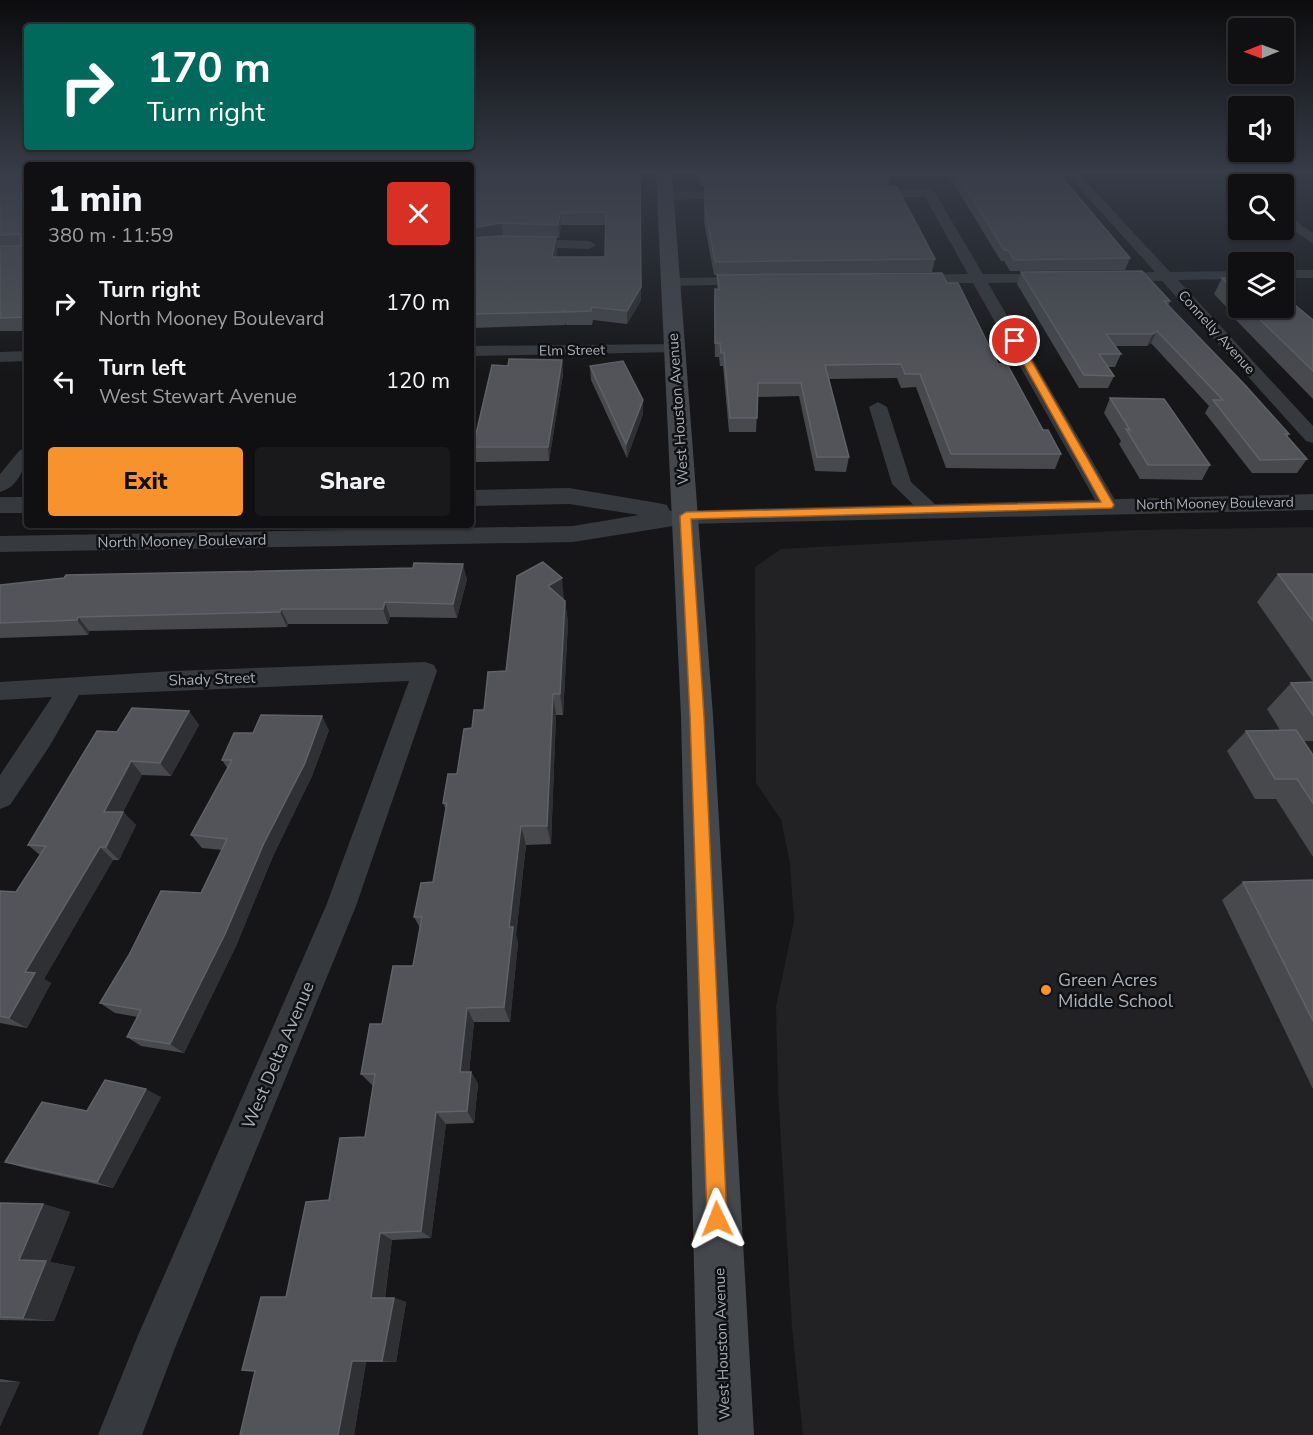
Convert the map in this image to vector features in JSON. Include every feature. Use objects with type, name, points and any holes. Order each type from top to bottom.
[{"type":"main road","name":"West Houston Avenue","points":[[667,241],[698,728],[726,1435]]},
{"type":"street","points":[[957,241],[1108,505]]},
{"type":"street","name":"Connelly Avenue","points":[[1133,241],[1313,437]]},
{"type":"street","points":[[474,245],[503,242],[589,245]]},
{"type":"street","points":[[1294,274],[1313,274]]},
{"type":"street","points":[[1099,277],[1228,275]]},
{"type":"street","points":[[888,280],[1064,277]]},
{"type":"street","points":[[669,282],[773,281]]},
{"type":"street","name":"Elm Street","points":[[474,351],[673,349]]},
{"type":"street","points":[[0,357],[24,356]]},
{"type":"street","points":[[878,407],[902,484],[930,510]]},
{"type":"street","points":[[0,486],[24,458]]},
{"type":"street","name":"North Mooney Boulevard","points":[[474,498],[569,496],[686,516]]},
{"type":"street","name":"North Mooney Boulevard","points":[[0,544],[573,534],[686,516],[1313,502]]},
{"type":"street","points":[[0,505],[24,505]]},
{"type":"street","name":"Shady Street","points":[[0,691],[72,685],[425,671]]},
{"type":"street","name":"West Delta Avenue","points":[[120,1435],[158,1337],[341,906],[425,671]]},
{"type":"street","points":[[0,797],[40,740],[72,685]]},
{"type":"shaded area","name":"Green Acres Middle School","points":[[1313,527],[1313,1435],[803,1435],[792,1327],[778,1089],[776,1007],[794,921],[790,864],[781,820],[756,783],[755,567],[781,549],[1137,530]]},
{"type":"building","points":[[21,241],[24,241],[24,317],[0,318],[0,246],[21,246]]},
{"type":"building","points":[[474,241],[555,241],[552,257],[605,257],[605,241],[641,241],[641,287],[627,311],[592,307],[591,311],[474,314]]},
{"type":"building","points":[[711,241],[925,241],[935,259],[715,262]]},
{"type":"building","points":[[998,241],[1116,241],[1130,258],[1014,260],[1008,250],[1004,250]]},
{"type":"building","points":[[1142,271],[1170,301],[1164,301],[1245,385],[1289,434],[1285,434],[1307,459],[1260,460],[1213,400],[1223,400],[1157,331],[1153,334],[1106,334],[1121,354],[1099,354],[1114,376],[1084,375],[1021,272]]},
{"type":"building","points":[[942,273],[947,283],[958,283],[998,364],[1007,364],[1043,430],[1048,430],[1061,454],[951,454],[920,374],[905,374],[901,364],[825,365],[849,457],[817,457],[801,383],[758,383],[757,418],[730,418],[724,353],[721,353],[720,343],[715,343],[715,289],[720,290],[717,275]]},
{"type":"building","points":[[1294,304],[1313,320],[1313,371],[1258,318],[1294,318]]},
{"type":"building","points":[[509,359],[562,360],[548,447],[474,447],[492,365],[508,366]]},
{"type":"building","points":[[623,361],[643,400],[626,444],[590,366]]},
{"type":"building","points":[[1110,398],[1164,399],[1210,465],[1148,465]]},
{"type":"building","points":[[543,562],[562,578],[548,586],[565,601],[560,694],[553,694],[547,826],[521,826],[509,927],[513,927],[504,1007],[467,1008],[460,1072],[471,1072],[467,1111],[436,1112],[421,1231],[380,1233],[371,1298],[394,1298],[382,1361],[352,1361],[338,1435],[240,1435],[255,1371],[242,1370],[261,1297],[286,1297],[306,1202],[329,1200],[340,1138],[365,1137],[375,1074],[361,1074],[370,1024],[382,1024],[393,966],[413,966],[422,917],[414,917],[421,883],[433,882],[447,803],[443,803],[448,774],[457,774],[464,729],[472,728],[474,710],[484,710],[488,672],[506,671],[517,576]]},
{"type":"building","points":[[414,563],[463,564],[453,604],[385,602],[383,609],[281,609],[280,612],[78,617],[77,620],[0,623],[0,585],[64,578],[66,575],[413,568]]},
{"type":"building","points":[[1278,574],[1313,574],[1313,621]]},
{"type":"building","points":[[1313,682],[1313,715],[1291,683]]},
{"type":"building","points":[[132,708],[189,711],[160,763],[131,761],[104,812],[123,812],[106,847],[100,847],[25,972],[35,973],[9,1018],[0,1016],[0,891],[16,892],[46,846],[28,845],[97,731],[117,732]]},
{"type":"building","points":[[261,715],[322,716],[305,763],[264,843],[225,934],[170,1044],[127,1037],[141,1010],[100,1003],[129,955],[161,891],[201,893],[227,839],[191,835],[232,760],[222,760],[234,733],[253,733]]},
{"type":"building","points":[[1296,730],[1313,755],[1313,803],[1297,779],[1275,779],[1246,731]]},
{"type":"building","points":[[1313,880],[1313,1021],[1243,882]]},
{"type":"building","points":[[105,1080],[146,1089],[97,1182],[5,1162],[42,1102],[87,1111]]},
{"type":"building","points":[[0,1203],[43,1204],[19,1260],[46,1261],[23,1318],[0,1317]]},
{"type":"place","name":"Green Acres Middle School","points":[[1046,990]]},
{"type":"route","points":[[717,1219],[697,716],[686,516],[1108,505],[1015,341]]}]
